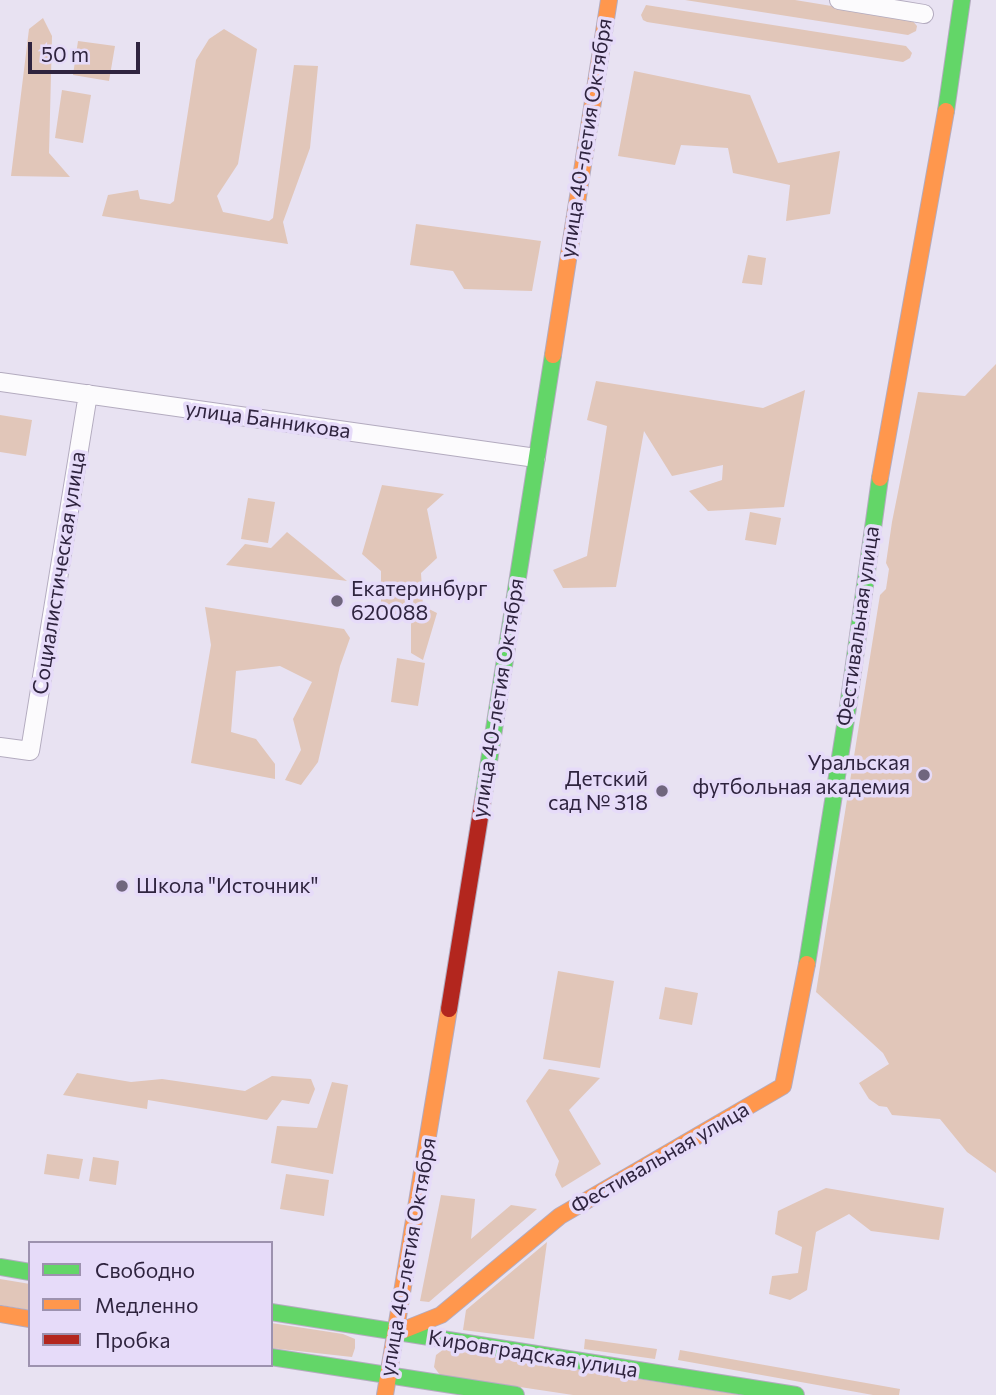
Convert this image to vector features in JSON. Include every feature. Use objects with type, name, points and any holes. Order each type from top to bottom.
[{"type":"main road","name":"улица 40-летия Октября","points":[[385,1395],[609,0]]},
{"type":"main road","name":"Фестивальная улица","points":[[396,1333],[441,1315],[560,1216],[783,1086],[801,1003],[848,707],[873,519],[937,169],[962,0]]},
{"type":"main road","points":[[0,1267],[28,1272]]},
{"type":"main road","name":"Кировградская улица","points":[[273,1312],[796,1395]]},
{"type":"main road","points":[[0,1314],[28,1319]]},
{"type":"main road","name":"Кировградская улица","points":[[273,1357],[516,1395]]},
{"type":"street","points":[[839,0],[924,14]]},
{"type":"street","name":"улица Банникова","points":[[0,382],[536,458]]},
{"type":"street","name":"Социалистическая улица","points":[[0,747],[30,751],[88,394]]},
{"type":"shaded area","points":[[685,0],[795,0],[911,19],[917,26],[916,31],[908,35]]},
{"type":"shaded area","points":[[646,5],[906,46],[912,53],[910,58],[903,62],[647,22],[641,15]]},
{"type":"shaded area","points":[[43,18],[52,36],[49,153],[70,177],[11,176],[29,29]]},
{"type":"shaded area","points":[[224,29],[257,49],[238,164],[217,196],[223,212],[269,221],[273,218],[294,65],[318,66],[310,148],[283,222],[288,244],[102,216],[108,195],[138,190],[140,199],[170,204],[174,201],[196,60],[209,39]]},
{"type":"shaded area","points":[[78,41],[115,46],[109,81],[73,75]]},
{"type":"shaded area","points":[[634,71],[750,95],[778,163],[840,151],[830,214],[786,221],[790,185],[733,173],[728,148],[681,145],[675,165],[618,156]]},
{"type":"shaded area","points":[[62,90],[91,95],[83,143],[55,138]]},
{"type":"shaded area","points":[[416,224],[541,241],[532,291],[464,289],[453,271],[410,265]]},
{"type":"shaded area","points":[[748,255],[766,258],[762,285],[742,283]]},
{"type":"shaded area","name":"Уральская футбольная академия","points":[[996,364],[996,1173],[967,1152],[940,1119],[892,1115],[887,1107],[879,1106],[869,1099],[859,1083],[889,1064],[883,1053],[816,992],[880,595],[886,589],[889,569],[886,563],[892,522],[918,392],[965,396]]},
{"type":"shaded area","points":[[596,381],[763,408],[805,390],[784,507],[708,511],[689,491],[722,480],[723,465],[672,476],[644,431],[616,587],[563,588],[553,570],[587,556],[607,426],[587,420]]},
{"type":"shaded area","points":[[0,415],[32,420],[26,456],[0,452]]},
{"type":"shaded area","points":[[382,485],[444,494],[427,509],[437,558],[421,573],[423,606],[437,613],[423,660],[411,653],[411,617],[381,612],[381,571],[362,554]]},
{"type":"shaded area","points":[[248,498],[275,502],[268,543],[241,539]]},
{"type":"shaded area","points":[[750,512],[781,518],[776,545],[745,540]]},
{"type":"shaded area","points":[[287,532],[347,581],[226,565],[245,544],[271,548]]},
{"type":"shaded area","points":[[205,607],[344,629],[350,638],[340,666],[318,762],[301,785],[285,780],[301,750],[293,719],[312,682],[280,666],[236,671],[231,732],[256,739],[275,764],[275,779],[191,763],[211,645]]},
{"type":"shaded area","points":[[397,658],[425,663],[418,706],[391,702]]},
{"type":"shaded area","points":[[558,971],[614,981],[600,1068],[543,1059]]},
{"type":"shaded area","points":[[665,987],[698,993],[692,1025],[659,1019]]},
{"type":"shaded area","points":[[549,1069],[600,1078],[569,1110],[601,1164],[562,1188],[555,1175],[559,1161],[526,1101]]},
{"type":"shaded area","points":[[77,1073],[131,1082],[162,1079],[245,1091],[272,1076],[311,1079],[315,1089],[309,1104],[282,1100],[267,1120],[148,1100],[147,1109],[63,1095]]},
{"type":"shaded area","points":[[332,1082],[348,1085],[333,1174],[271,1163],[277,1126],[317,1128]]},
{"type":"shaded area","points":[[47,1154],[83,1159],[79,1179],[44,1174]]},
{"type":"shaded area","points":[[93,1157],[119,1161],[116,1185],[89,1181]]},
{"type":"shaded area","points":[[286,1174],[329,1180],[324,1216],[280,1209]]},
{"type":"shaded area","points":[[826,1188],[944,1208],[939,1240],[871,1231],[849,1214],[816,1232],[807,1290],[790,1300],[769,1294],[772,1276],[798,1273],[802,1247],[775,1234],[778,1211]]},
{"type":"shaded area","points":[[441,1195],[475,1199],[471,1239],[511,1205],[537,1209],[429,1302],[420,1301]]},
{"type":"shaded area","points":[[547,1242],[534,1339],[463,1330],[466,1310]]},
{"type":"shaded area","points":[[0,1279],[28,1284],[28,1310],[0,1305]]},
{"type":"shaded area","points":[[273,1323],[343,1334],[355,1339],[352,1357],[273,1348]]},
{"type":"shaded area","points":[[585,1339],[657,1349],[655,1359],[584,1349]]},
{"type":"shaded area","points":[[444,1349],[741,1395],[573,1395],[440,1375],[434,1367],[436,1355]]},
{"type":"shaded area","points":[[680,1350],[900,1389],[899,1395],[873,1395],[678,1360]]},
{"type":"traffic: fast","points":[[946,111],[962,0]]},
{"type":"traffic: fast","points":[[483,799],[553,355]]},
{"type":"traffic: fast","points":[[807,964],[848,707],[880,478]]},
{"type":"traffic: fast","points":[[0,1267],[28,1272]]},
{"type":"traffic: fast","points":[[273,1312],[796,1395]]},
{"type":"traffic: fast","points":[[273,1357],[516,1395]]},
{"type":"traffic: slow","points":[[553,355],[609,0]]},
{"type":"traffic: slow","points":[[880,478],[946,111]]},
{"type":"traffic: slow","points":[[396,1333],[441,1315],[560,1216],[783,1086],[807,964]]},
{"type":"traffic: slow","points":[[385,1395],[449,1009]]},
{"type":"traffic: slow","points":[[0,1314],[28,1319]]},
{"type":"traffic: jam","points":[[449,1009],[483,799]]},
{"type":"place","name":"Екатеринбург 620088","points":[[337,601]]},
{"type":"place","name":"Уральская футбольная академия","points":[[924,775]]},
{"type":"place","name":"Детский сад № 318","points":[[662,791]]},
{"type":"place","name":"Школа \"Источник\"","points":[[122,886]]}]
